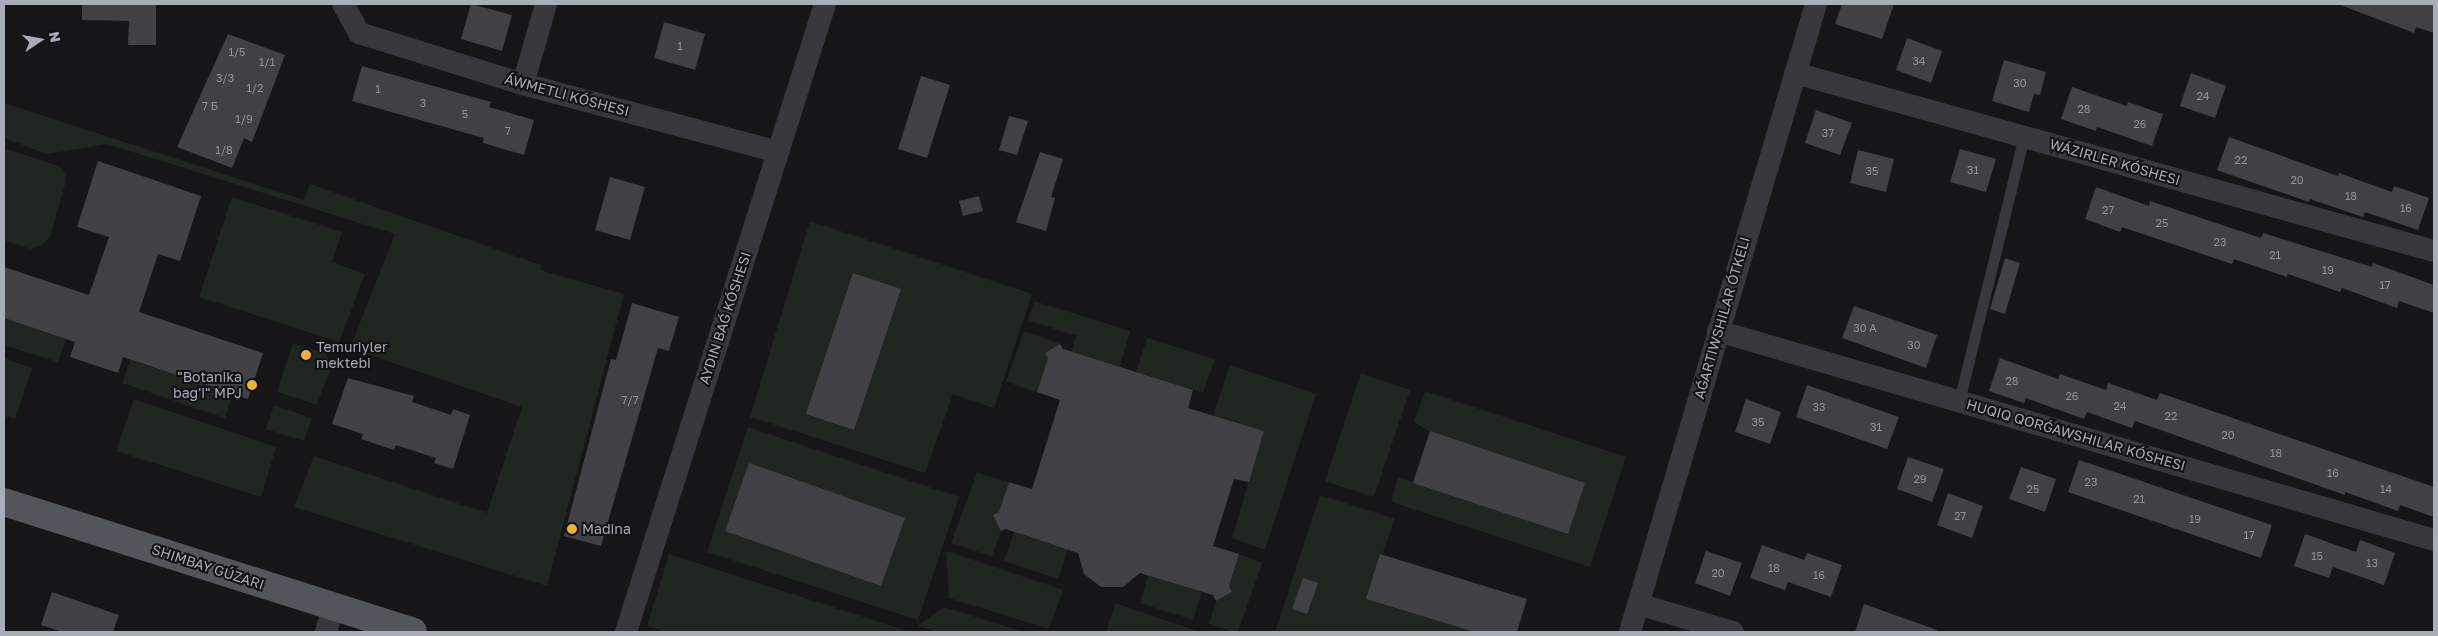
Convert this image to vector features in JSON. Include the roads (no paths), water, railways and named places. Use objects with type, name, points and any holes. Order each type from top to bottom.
[{"type":"main road","points":[[4,502],[330,620],[413,632]]},
{"type":"street","name":"ÁWMETLI KÓSHESI","points":[[343,4],[359,33],[523,84],[778,152]]},
{"type":"street","points":[[523,84],[546,4]]},
{"type":"street","points":[[626,632],[825,4]]},
{"type":"street","points":[[1630,632],[1816,4]]},
{"type":"street","name":"WÁZIRLER KÓSHESI","points":[[1795,73],[2434,252]]},
{"type":"street","points":[[1718,330],[2434,540]]},
{"type":"street","points":[[1638,604],[1733,632]]},
{"type":"lane","points":[[1959,401],[2024,137]]},
{"type":"place","name":"Temuriyler mektebi","points":[[306,355]]},
{"type":"place","name":"\"Botanika bag'i\" MPJ","points":[[252,385]]},
{"type":"place","name":"Madina","points":[[572,529]]}]
